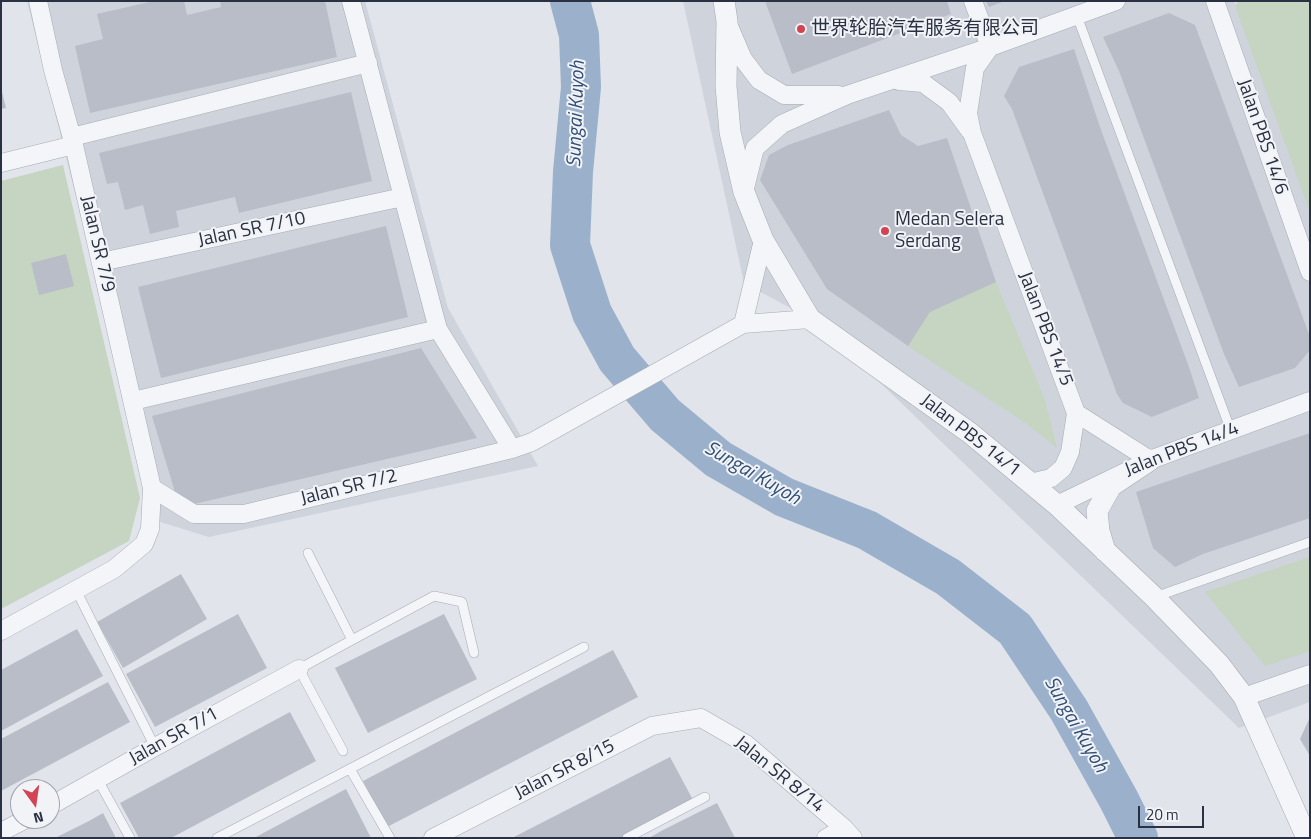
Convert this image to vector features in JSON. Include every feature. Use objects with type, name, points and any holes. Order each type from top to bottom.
[{"type":"street","name":"Jalan SR 7/9","points":[[38,1],[53,70],[73,141],[152,488]]},
{"type":"street","points":[[351,1],[438,329],[512,449]]},
{"type":"street","points":[[973,1],[990,47]]},
{"type":"street","points":[[744,192],[755,148],[782,124],[847,95],[990,47],[1116,1]]},
{"type":"street","name":"Jalan PBS 14/6","points":[[1215,1],[1310,272]]},
{"type":"street","points":[[726,11],[734,41],[743,59],[759,80],[784,95],[847,95]]},
{"type":"street","name":"Jalan PBS 14/1","points":[[726,11],[726,86],[730,132],[744,192],[763,240],[810,319],[970,433],[1057,505],[1154,597],[1219,664],[1244,697],[1307,838]]},
{"type":"street","points":[[972,133],[968,113],[975,68],[990,47]]},
{"type":"street","points":[[1,163],[73,141],[368,63]]},
{"type":"street","points":[[892,80],[923,84],[949,102],[972,133]]},
{"type":"street","name":"Jalan PBS 14/5","points":[[972,133],[1076,413],[1070,452],[1063,468],[1052,478],[1030,483]]},
{"type":"street","name":"Jalan SR 7/10","points":[[101,262],[403,197]]},
{"type":"street","points":[[743,324],[763,240]]},
{"type":"street","name":"Jalan SR 7/2","points":[[152,488],[194,514],[244,514],[512,449],[532,442],[743,324],[810,319]]},
{"type":"street","points":[[133,401],[438,329]]},
{"type":"street","name":"Jalan PBS 14/4","points":[[1057,505],[1150,460],[1310,401]]},
{"type":"street","points":[[1076,413],[1150,460],[1111,486],[1097,511],[1099,531],[1105,551]]},
{"type":"street","points":[[1,631],[114,569],[144,544],[150,529],[152,488]]},
{"type":"street","name":"Jalan SR 7/1","points":[[60,801],[299,669]]},
{"type":"street","points":[[1244,697],[1310,674]]},
{"type":"street","name":"Jalan SR 8/14","points":[[701,718],[746,744],[848,833]]},
{"type":"street","name":"Jalan SR 8/15","points":[[433,838],[652,726],[701,718]]},
{"type":"street","points":[[826,838],[848,833]]},
{"type":"lane","points":[[1077,16],[1231,431]]},
{"type":"lane","points":[[1154,597],[1310,542]]},
{"type":"lane","points":[[308,553],[352,640]]},
{"type":"lane","points":[[76,590],[155,747]]},
{"type":"lane","points":[[343,751],[299,669],[434,596],[462,602],[474,653]]},
{"type":"lane","points":[[217,838],[584,647]]},
{"type":"lane","points":[[350,769],[390,838]]},
{"type":"lane","points":[[98,780],[130,838]]},
{"type":"lane","points":[[627,838],[706,797]]},
{"type":"shaded area","points":[[27,1],[365,1],[448,308],[538,466],[209,537],[157,521]]},
{"type":"shaded area","points":[[683,1],[1234,1],[1310,194],[1310,702],[1239,728],[818,323],[744,283]]},
{"type":"green space","points":[[1238,1],[1310,1],[1310,212],[1235,6]]},
{"type":"green space","points":[[63,165],[140,498],[129,541],[1,609],[1,181]]},
{"type":"green space","points":[[996,282],[1045,400],[1057,448],[1027,424],[908,346],[930,312]]},
{"type":"green space","points":[[1310,557],[1310,651],[1265,666],[1205,592]]},
{"type":"building","points":[[154,1],[184,1],[187,15],[221,7],[220,1],[325,1],[337,57],[90,113],[75,46],[103,39],[97,14]]},
{"type":"building","points":[[765,1],[947,1],[951,14],[792,74]]},
{"type":"building","points":[[986,1],[1005,1],[989,7]]},
{"type":"building","points":[[1169,13],[1195,25],[1310,337],[1310,350],[1295,368],[1239,387],[1224,354],[1119,71],[1103,37]]},
{"type":"building","points":[[1074,49],[1101,130],[1199,398],[1152,417],[1123,403],[1117,394],[1012,109],[1004,96],[1019,67]]},
{"type":"building","points":[[351,92],[372,181],[239,213],[235,197],[201,205],[176,211],[179,227],[150,234],[143,205],[125,210],[118,182],[107,184],[99,153]]},
{"type":"building","points":[[1,93],[6,108],[1,109]]},
{"type":"building","name":"Medan Selera Serdang","points":[[889,110],[901,135],[918,146],[947,138],[996,282],[930,312],[908,346],[827,289],[760,180],[769,155],[788,145]]},
{"type":"building","points":[[386,226],[408,317],[161,378],[138,287]]},
{"type":"building","points":[[66,254],[74,286],[39,295],[31,263]]},
{"type":"building","points":[[421,348],[477,438],[194,504],[175,492],[152,416]]},
{"type":"building","points":[[1310,433],[1310,518],[1203,554],[1175,567],[1153,548],[1136,492]]},
{"type":"building","points":[[181,574],[207,619],[123,668],[97,622]]},
{"type":"building","points":[[238,614],[267,668],[155,727],[126,674]]},
{"type":"building","points":[[444,614],[477,679],[368,733],[335,668]]},
{"type":"building","points":[[77,629],[103,676],[1,731],[1,670]]},
{"type":"building","points":[[613,650],[638,697],[387,827],[363,781]]},
{"type":"building","points":[[108,682],[130,722],[23,779],[10,779],[10,786],[1,791],[1,739]]},
{"type":"building","points":[[290,712],[316,761],[171,838],[139,838],[120,803]]},
{"type":"building","points":[[1310,717],[1310,756],[1300,739]]},
{"type":"building","points":[[670,757],[693,800],[620,838],[512,838]]},
{"type":"building","points":[[346,789],[371,838],[254,838],[310,808]]},
{"type":"building","points":[[717,803],[735,838],[649,838],[663,830]]},
{"type":"building","points":[[103,813],[116,838],[55,838],[89,821]]},
{"type":"waterway","name":"Sungai Kuyoh","points":[[570,1],[579,35],[581,87],[573,172],[570,245],[592,313],[617,359],[665,415],[718,459],[784,497],[867,530],[948,577],[1015,629],[1069,710],[1138,838]]},
{"type":"place","name":"世界轮胎汽车服务有限公司","points":[[801,29]]},
{"type":"place","name":"Medan Selera Serdang","points":[[885,231]]}]
